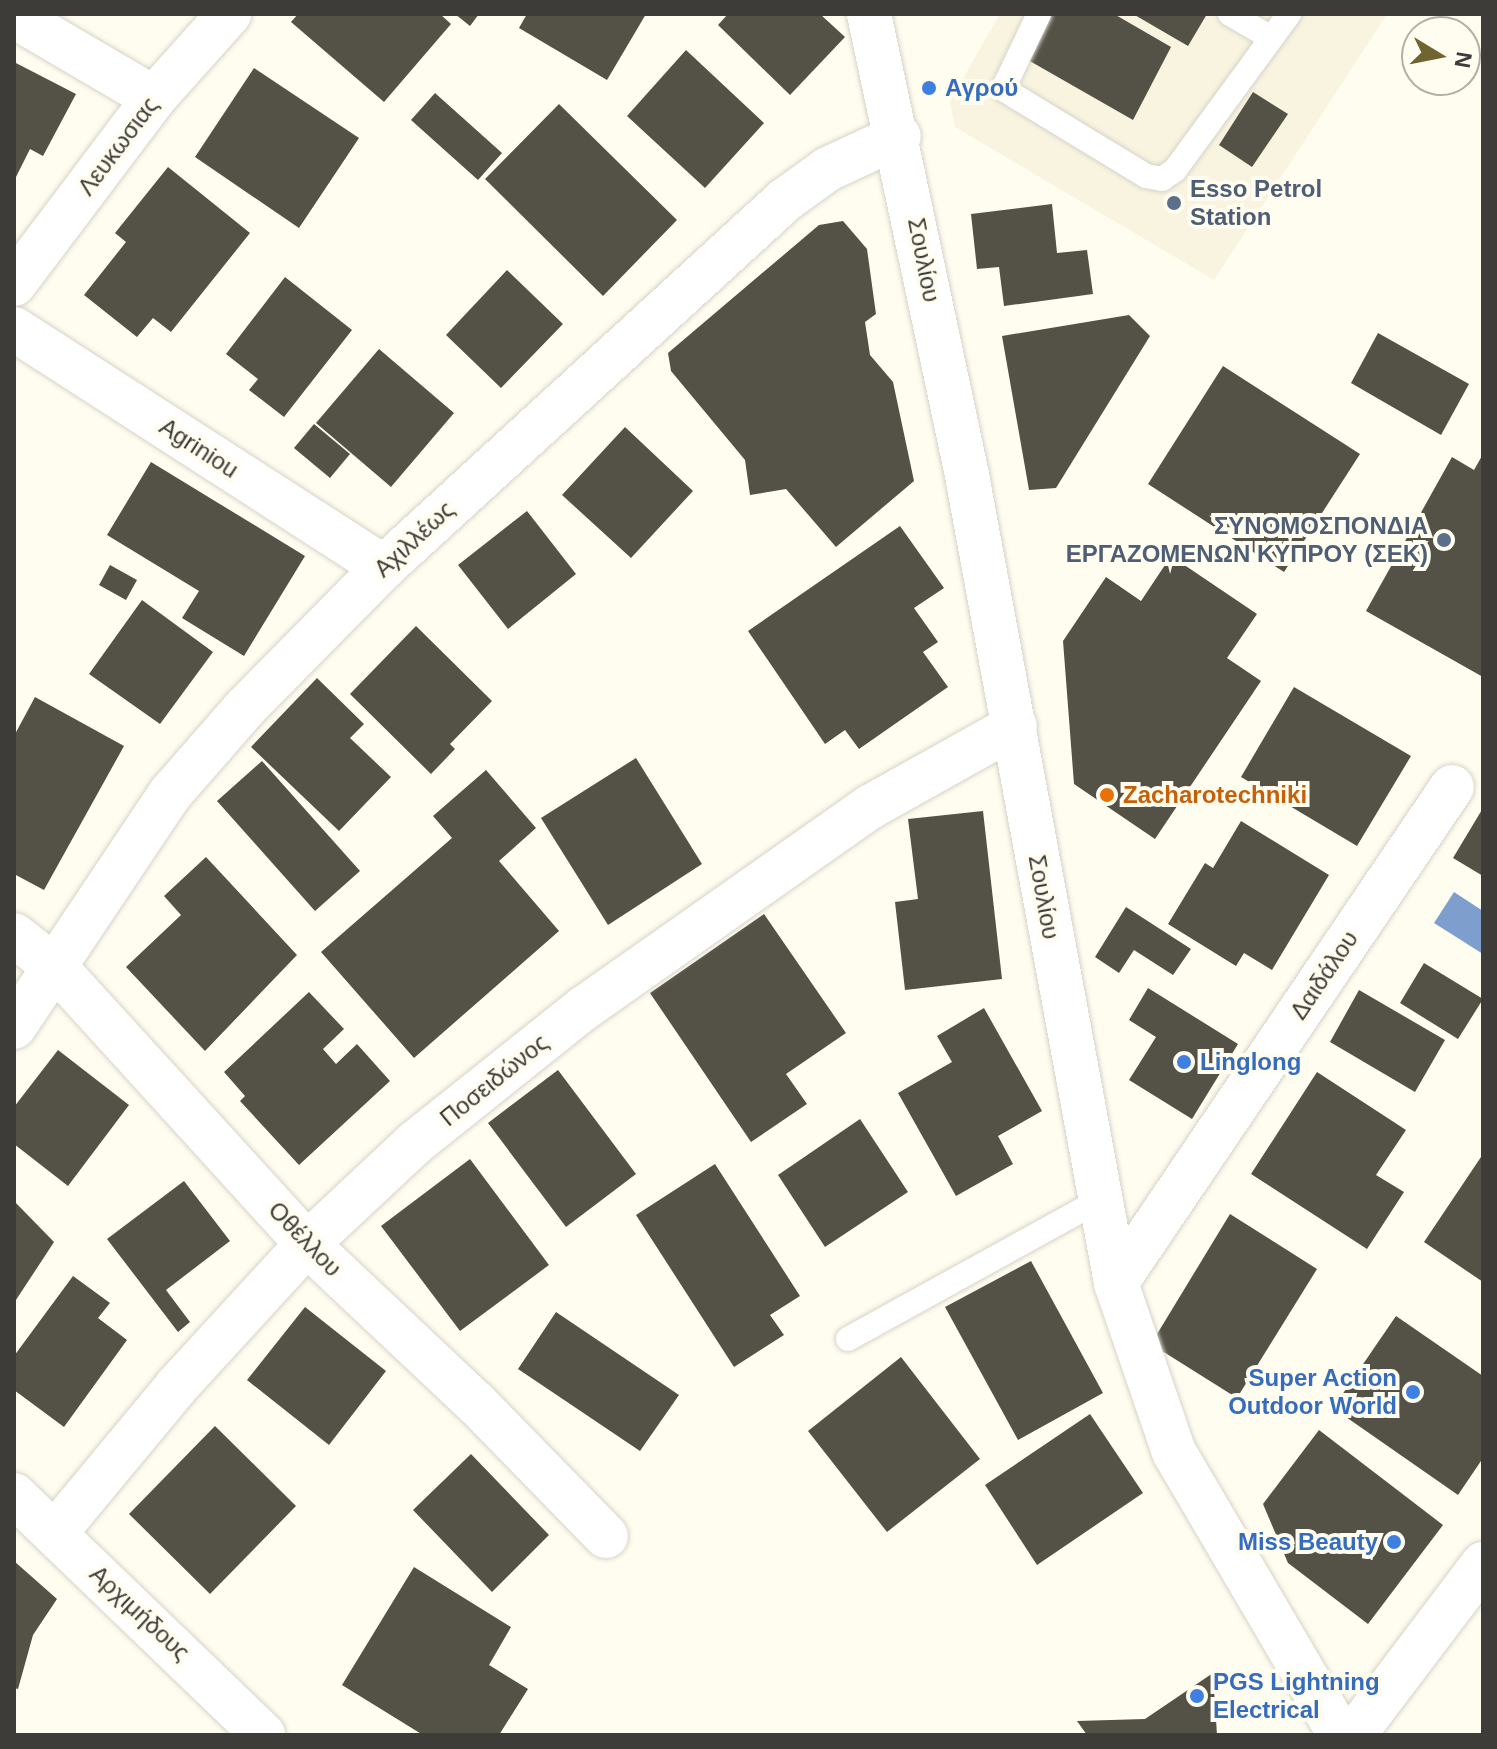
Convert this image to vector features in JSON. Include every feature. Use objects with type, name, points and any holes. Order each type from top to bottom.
[{"type":"street","name":"Λευκωσιας","points":[[14,284],[154,98],[229,14]]},
{"type":"street","name":"Σουλίου","points":[[869,14],[899,136],[1015,726],[1098,1201],[1116,1283],[1174,1452],[1351,1730]]},
{"type":"street","points":[[14,16],[154,98]]},
{"type":"street","name":"Αχιλλέως","points":[[14,1027],[170,794],[245,708],[384,567],[785,200],[828,169],[899,136]]},
{"type":"street","name":"Agriniou","points":[[14,329],[384,567]]},
{"type":"street","name":"Ποσειδώνος","points":[[55,1533],[176,1387],[307,1244],[416,1142],[584,1008],[870,807],[1015,726]]},
{"type":"street","name":"Δαιδάλου","points":[[1116,1283],[1452,787]]},
{"type":"street","name":"Οθέλλου","points":[[14,935],[56,968],[307,1244],[476,1403],[606,1536]]},
{"type":"street","name":"Αρχιμήδους","points":[[14,1495],[263,1735]]},
{"type":"street","points":[[1351,1730],[1483,1564]]},
{"type":"lane","points":[[1039,14],[1003,89],[1146,176],[1162,179],[1175,170],[1289,14]]},
{"type":"lane","points":[[1230,14],[1271,38]]},
{"type":"lane","points":[[848,1339],[1098,1201]]},
{"type":"shaded area","name":"Esso Petrol Station","points":[[1000,14],[1387,14],[1214,280],[955,127],[950,101]]},
{"type":"water","points":[[1454,892],[1483,911],[1483,954],[1434,923]]},
{"type":"building","points":[[298,14],[440,14],[451,24],[384,102],[291,22]]},
{"type":"building","points":[[455,14],[479,14],[470,26]]},
{"type":"building","points":[[527,14],[646,14],[607,80],[519,28]]},
{"type":"building","points":[[728,14],[820,14],[845,37],[790,95],[718,25]]},
{"type":"building","points":[[1052,14],[1114,14],[1171,47],[1133,120],[1028,60]]},
{"type":"building","points":[[1133,14],[1207,14],[1188,46]]},
{"type":"building","points":[[686,50],[764,123],[705,188],[627,116]]},
{"type":"building","points":[[14,62],[76,94],[43,156],[30,149],[14,181]]},
{"type":"building","points":[[254,68],[359,138],[299,228],[195,157]]},
{"type":"building","points":[[1253,92],[1288,114],[1252,167],[1219,145]]},
{"type":"building","points":[[435,93],[502,153],[478,180],[411,120]]},
{"type":"building","points":[[559,104],[677,220],[603,296],[485,179]]},
{"type":"building","points":[[168,167],[250,233],[171,332],[153,318],[137,337],[84,295],[126,242],[115,233]]},
{"type":"building","points":[[1052,204],[1057,253],[1087,250],[1093,294],[1004,306],[999,267],[977,269],[971,214]]},
{"type":"building","points":[[843,221],[867,249],[876,314],[865,322],[870,355],[893,382],[914,481],[836,547],[786,489],[750,495],[745,460],[671,371],[668,353],[819,225]]},
{"type":"building","points":[[507,270],[563,324],[501,388],[446,335]]},
{"type":"building","points":[[285,277],[352,330],[284,417],[249,390],[258,379],[226,354]]},
{"type":"building","points":[[1129,315],[1150,336],[1056,488],[1029,490],[1002,336]]},
{"type":"building","points":[[1378,333],[1469,384],[1441,435],[1351,383]]},
{"type":"building","points":[[379,349],[454,413],[391,487],[316,423]]},
{"type":"building","points":[[1223,366],[1360,454],[1284,572],[1148,484]]},
{"type":"building","points":[[314,424],[350,454],[330,478],[294,448]]},
{"type":"building","points":[[625,427],[693,491],[631,558],[562,495]]},
{"type":"building","name":"ΣΥΝΟΜΟΣΠΟΝΔΙΑ ΕΡΓΑΖΟΜΕΝΩΝ ΚΥΠΡΟΥ (ΣΕΚ)","points":[[1483,454],[1483,677],[1366,611],[1452,457],[1474,470]]},
{"type":"building","points":[[151,462],[305,556],[244,656],[182,618],[199,591],[107,535]]},
{"type":"building","points":[[527,511],[576,574],[508,629],[458,565]]},
{"type":"building","points":[[900,526],[944,588],[914,608],[938,642],[923,652],[948,687],[859,749],[845,730],[825,744],[748,631]]},
{"type":"building","points":[[1171,556],[1257,614],[1227,658],[1261,681],[1155,839],[1074,784],[1063,641],[1106,577],[1141,601]]},
{"type":"building","points":[[110,565],[137,580],[126,600],[99,585]]},
{"type":"building","points":[[142,600],[213,652],[160,724],[89,674]]},
{"type":"building","points":[[416,626],[492,701],[450,744],[455,749],[431,774],[350,694]]},
{"type":"building","points":[[317,678],[364,724],[350,738],[391,777],[339,831],[251,747]]},
{"type":"building","points":[[1294,687],[1411,756],[1357,846],[1241,777]]},
{"type":"building","points":[[35,697],[124,746],[44,890],[14,874],[14,736]]},
{"type":"building","points":[[636,758],[702,864],[608,925],[541,818]]},
{"type":"building","points":[[262,761],[360,871],[315,911],[217,801]]},
{"type":"building","points":[[486,770],[536,828],[499,861],[559,931],[414,1058],[321,952],[452,838],[433,816]]},
{"type":"building","points":[[1483,808],[1483,876],[1453,858]]},
{"type":"building","points":[[983,811],[1002,979],[905,990],[895,902],[918,899],[908,819]]},
{"type":"building","points":[[1241,821],[1329,875],[1272,970],[1244,953],[1236,966],[1168,924],[1205,863],[1213,868]]},
{"type":"building","points":[[206,857],[297,955],[205,1051],[126,967],[181,915],[164,896]]},
{"type":"building","points":[[1126,907],[1191,949],[1173,975],[1134,950],[1119,973],[1095,957]]},
{"type":"building","points":[[764,914],[846,1033],[786,1074],[807,1104],[751,1142],[650,993]]},
{"type":"building","points":[[1424,963],[1483,999],[1458,1039],[1400,1003]]},
{"type":"building","name":"Linglong","points":[[1148,988],[1238,1044],[1192,1119],[1129,1080],[1156,1037],[1129,1020]]},
{"type":"building","points":[[1359,990],[1445,1040],[1415,1092],[1330,1042]]},
{"type":"building","points":[[309,992],[344,1029],[323,1049],[336,1064],[357,1044],[390,1081],[299,1165],[240,1101],[245,1096],[224,1072]]},
{"type":"building","points":[[984,1008],[1042,1111],[998,1136],[1013,1164],[956,1196],[898,1093],[952,1062],[937,1036]]},
{"type":"building","points":[[58,1050],[129,1105],[68,1186],[14,1144],[14,1107]]},
{"type":"building","points":[[558,1070],[636,1174],[566,1227],[488,1123]]},
{"type":"building","points":[[1317,1072],[1406,1130],[1376,1175],[1404,1192],[1367,1249],[1251,1174]]},
{"type":"building","points":[[860,1119],[908,1192],[825,1247],[778,1175]]},
{"type":"building","points":[[1483,1154],[1483,1282],[1424,1242]]},
{"type":"building","points":[[470,1159],[549,1265],[460,1331],[381,1226]]},
{"type":"building","points":[[715,1164],[800,1296],[770,1315],[784,1335],[734,1367],[636,1215]]},
{"type":"building","points":[[184,1181],[230,1241],[166,1290],[190,1322],[178,1332],[107,1239]]},
{"type":"building","points":[[14,1201],[54,1242],[14,1303]]},
{"type":"building","points":[[1230,1214],[1317,1269],[1237,1398],[1151,1344]]},
{"type":"building","points":[[1031,1261],[1103,1393],[1018,1440],[945,1307]]},
{"type":"building","points":[[73,1276],[110,1303],[98,1318],[127,1340],[64,1427],[14,1390],[14,1356]]},
{"type":"building","points":[[305,1307],[386,1371],[329,1445],[247,1380]]},
{"type":"building","points":[[556,1312],[679,1395],[640,1451],[518,1369]]},
{"type":"building","name":"Super Action Outdoor World","points":[[1396,1316],[1483,1376],[1483,1458],[1458,1495],[1333,1408]]},
{"type":"building","points":[[901,1357],[980,1459],[887,1532],[808,1431]]},
{"type":"building","points":[[1090,1414],[1143,1493],[1037,1565],[985,1485]]},
{"type":"building","points":[[215,1426],[296,1506],[210,1594],[129,1514]]},
{"type":"building","points":[[1319,1430],[1443,1525],[1368,1624],[1288,1563],[1263,1504]]},
{"type":"building","points":[[471,1454],[549,1535],[492,1592],[413,1510]]},
{"type":"building","points":[[14,1561],[57,1599],[33,1635],[18,1689],[14,1688]]},
{"type":"building","points":[[414,1567],[511,1627],[489,1665],[528,1689],[499,1735],[423,1735],[342,1685]]},
{"type":"building","name":"PGS Lightning Electrical","points":[[1213,1673],[1217,1735],[1087,1735],[1077,1721],[1145,1719]]},
{"type":"place","name":"Αγρού","points":[[929,88]]},
{"type":"place","name":"Esso Petrol Station","points":[[1174,203]]},
{"type":"place","name":"ΣΥΝΟΜΟΣΠΟΝΔΙΑ ΕΡΓΑΖΟΜΕΝΩΝ ΚΥΠΡΟΥ (ΣΕΚ)","points":[[1444,540]]},
{"type":"place","name":"Zacharotechniki","points":[[1107,795]]},
{"type":"place","name":"Linglong","points":[[1184,1062]]},
{"type":"place","name":"Super Action Outdoor World","points":[[1413,1392]]},
{"type":"place","name":"Miss Beauty","points":[[1394,1542]]},
{"type":"place","name":"PGS Lightning Electrical","points":[[1197,1696]]}]
